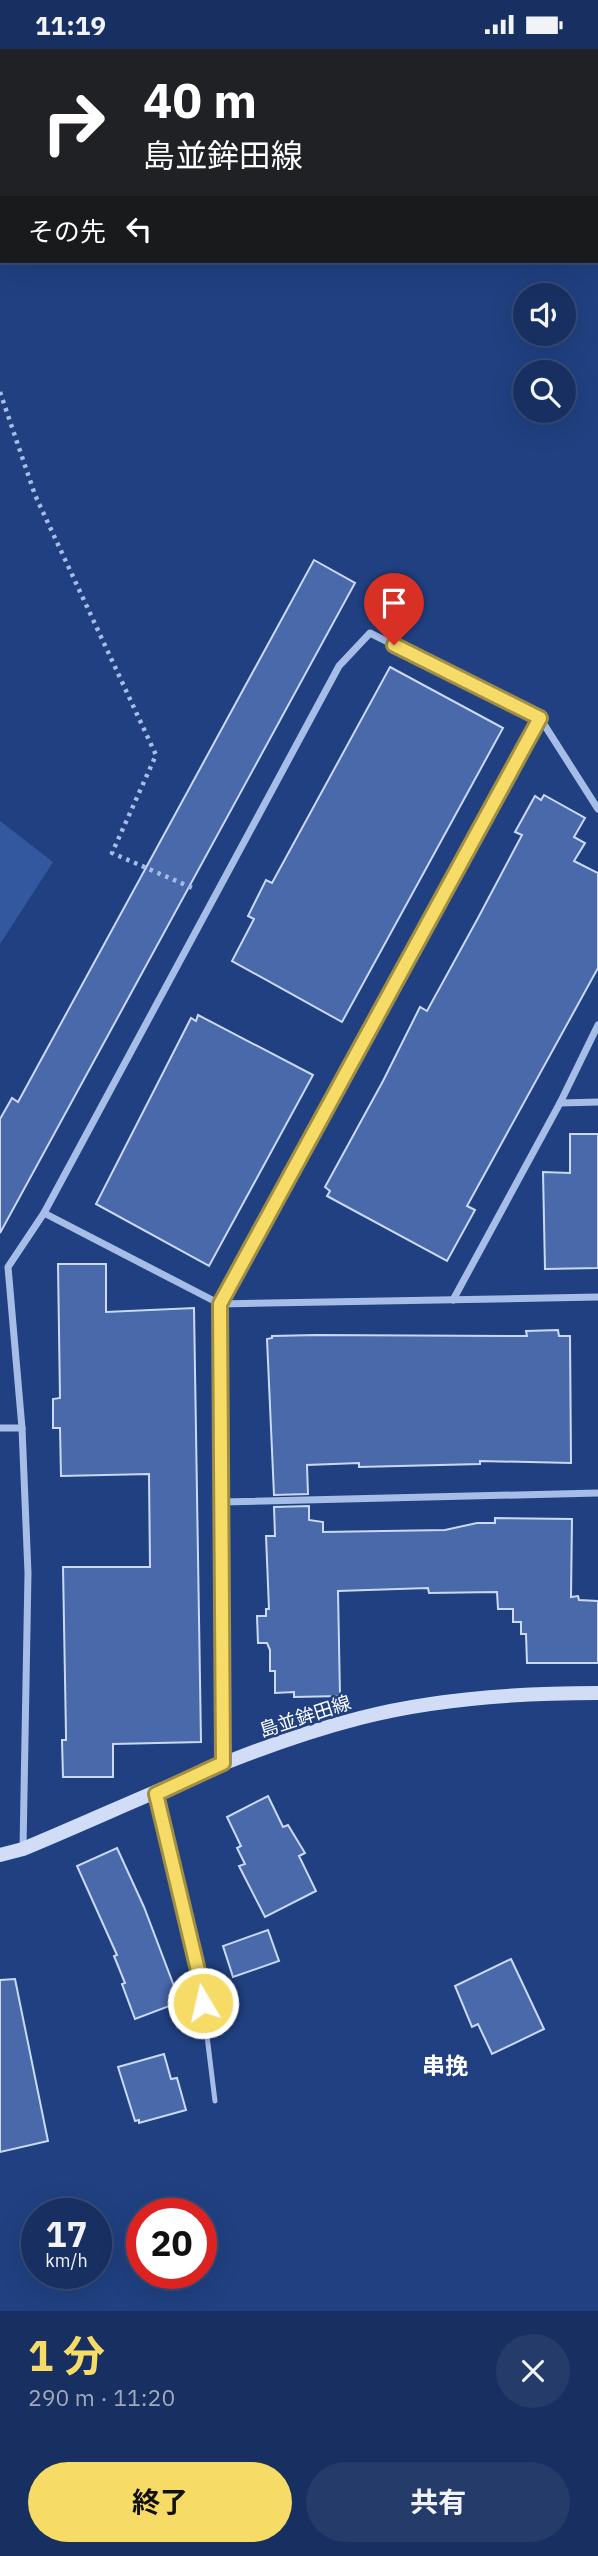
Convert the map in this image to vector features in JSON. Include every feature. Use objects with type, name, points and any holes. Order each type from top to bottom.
[{"type":"main road","name":"島並鉾田線","points":[[0,1854],[23,1849],[223,1763],[373,1716],[457,1700],[598,1693]]},
{"type":"street","points":[[23,1849],[28,1573],[22,1428],[8,1267],[44,1213],[339,666],[370,633],[540,718],[598,809]]},
{"type":"street","points":[[223,1763],[220,1304],[540,718]]},
{"type":"street","points":[[453,1300],[560,1103],[598,1025]]},
{"type":"street","points":[[560,1103],[598,1102]]},
{"type":"street","points":[[44,1213],[220,1304],[598,1297]]},
{"type":"street","points":[[0,1428],[22,1428]]},
{"type":"street","points":[[222,1502],[598,1493]]},
{"type":"lane","points":[[156,1794],[200,1979],[215,2101]]},
{"type":"path","points":[[0,392],[35,495],[156,755],[112,853],[213,897]]},
{"type":"shaded area","points":[[0,821],[53,862],[0,944]]},
{"type":"building","points":[[314,560],[355,583],[0,1233],[0,1119],[12,1098],[18,1102]]},
{"type":"building","points":[[390,667],[503,728],[342,1022],[232,961],[254,919],[248,916],[266,880],[272,883]]},
{"type":"building","points":[[544,795],[585,818],[574,837],[585,843],[574,861],[598,873],[598,968],[467,1206],[475,1210],[447,1261],[327,1196],[330,1191],[325,1187],[420,1007],[427,1011],[478,918],[522,835],[515,832],[535,796],[541,800]]},
{"type":"building","points":[[198,1015],[313,1075],[209,1266],[96,1204],[191,1018],[196,1021]]},
{"type":"building","points":[[570,1134],[598,1134],[598,1268],[545,1269],[543,1172],[570,1173]]},
{"type":"building","points":[[58,1264],[106,1264],[106,1312],[194,1308],[201,1742],[113,1744],[113,1777],[63,1777],[62,1740],[66,1740],[66,1735],[63,1567],[150,1567],[149,1474],[61,1476],[60,1428],[53,1428],[53,1399],[60,1398]]},
{"type":"building","points":[[558,1330],[559,1336],[570,1336],[571,1463],[480,1461],[480,1464],[359,1467],[359,1463],[307,1465],[308,1494],[274,1495],[267,1339],[272,1336],[527,1336],[526,1331]]},
{"type":"building","points":[[309,1506],[309,1520],[323,1522],[323,1532],[445,1530],[477,1523],[495,1523],[495,1518],[572,1519],[571,1597],[598,1601],[598,1663],[527,1663],[526,1634],[521,1634],[521,1622],[513,1622],[513,1609],[498,1609],[497,1592],[429,1593],[428,1588],[338,1591],[340,1696],[294,1697],[294,1692],[275,1693],[275,1671],[270,1671],[270,1650],[267,1643],[258,1643],[257,1616],[266,1616],[266,1609],[269,1609],[266,1536],[275,1536],[274,1507]]},
{"type":"building","points":[[268,1796],[283,1827],[288,1825],[305,1853],[299,1856],[316,1891],[265,1917],[239,1866],[245,1864],[237,1848],[241,1846],[227,1817]]},
{"type":"building","points":[[117,1848],[144,1907],[180,2002],[135,2019],[114,1956],[117,1955],[77,1866]]},
{"type":"building","points":[[268,1930],[279,1961],[233,1977],[223,1946]]},
{"type":"building","points":[[511,1959],[544,2029],[492,2054],[478,2024],[472,2027],[455,1986]]},
{"type":"building","points":[[15,1979],[48,2141],[0,2152],[0,1980]]},
{"type":"building","points":[[164,2054],[171,2079],[177,2078],[186,2110],[139,2123],[139,2120],[135,2121],[118,2067]]},
{"type":"district","name":"串挽","points":[[445,2065]]},
{"type":"route","points":[[203,2003],[200,1979],[156,1794],[223,1763],[220,1304],[540,718],[394,645]]}]
